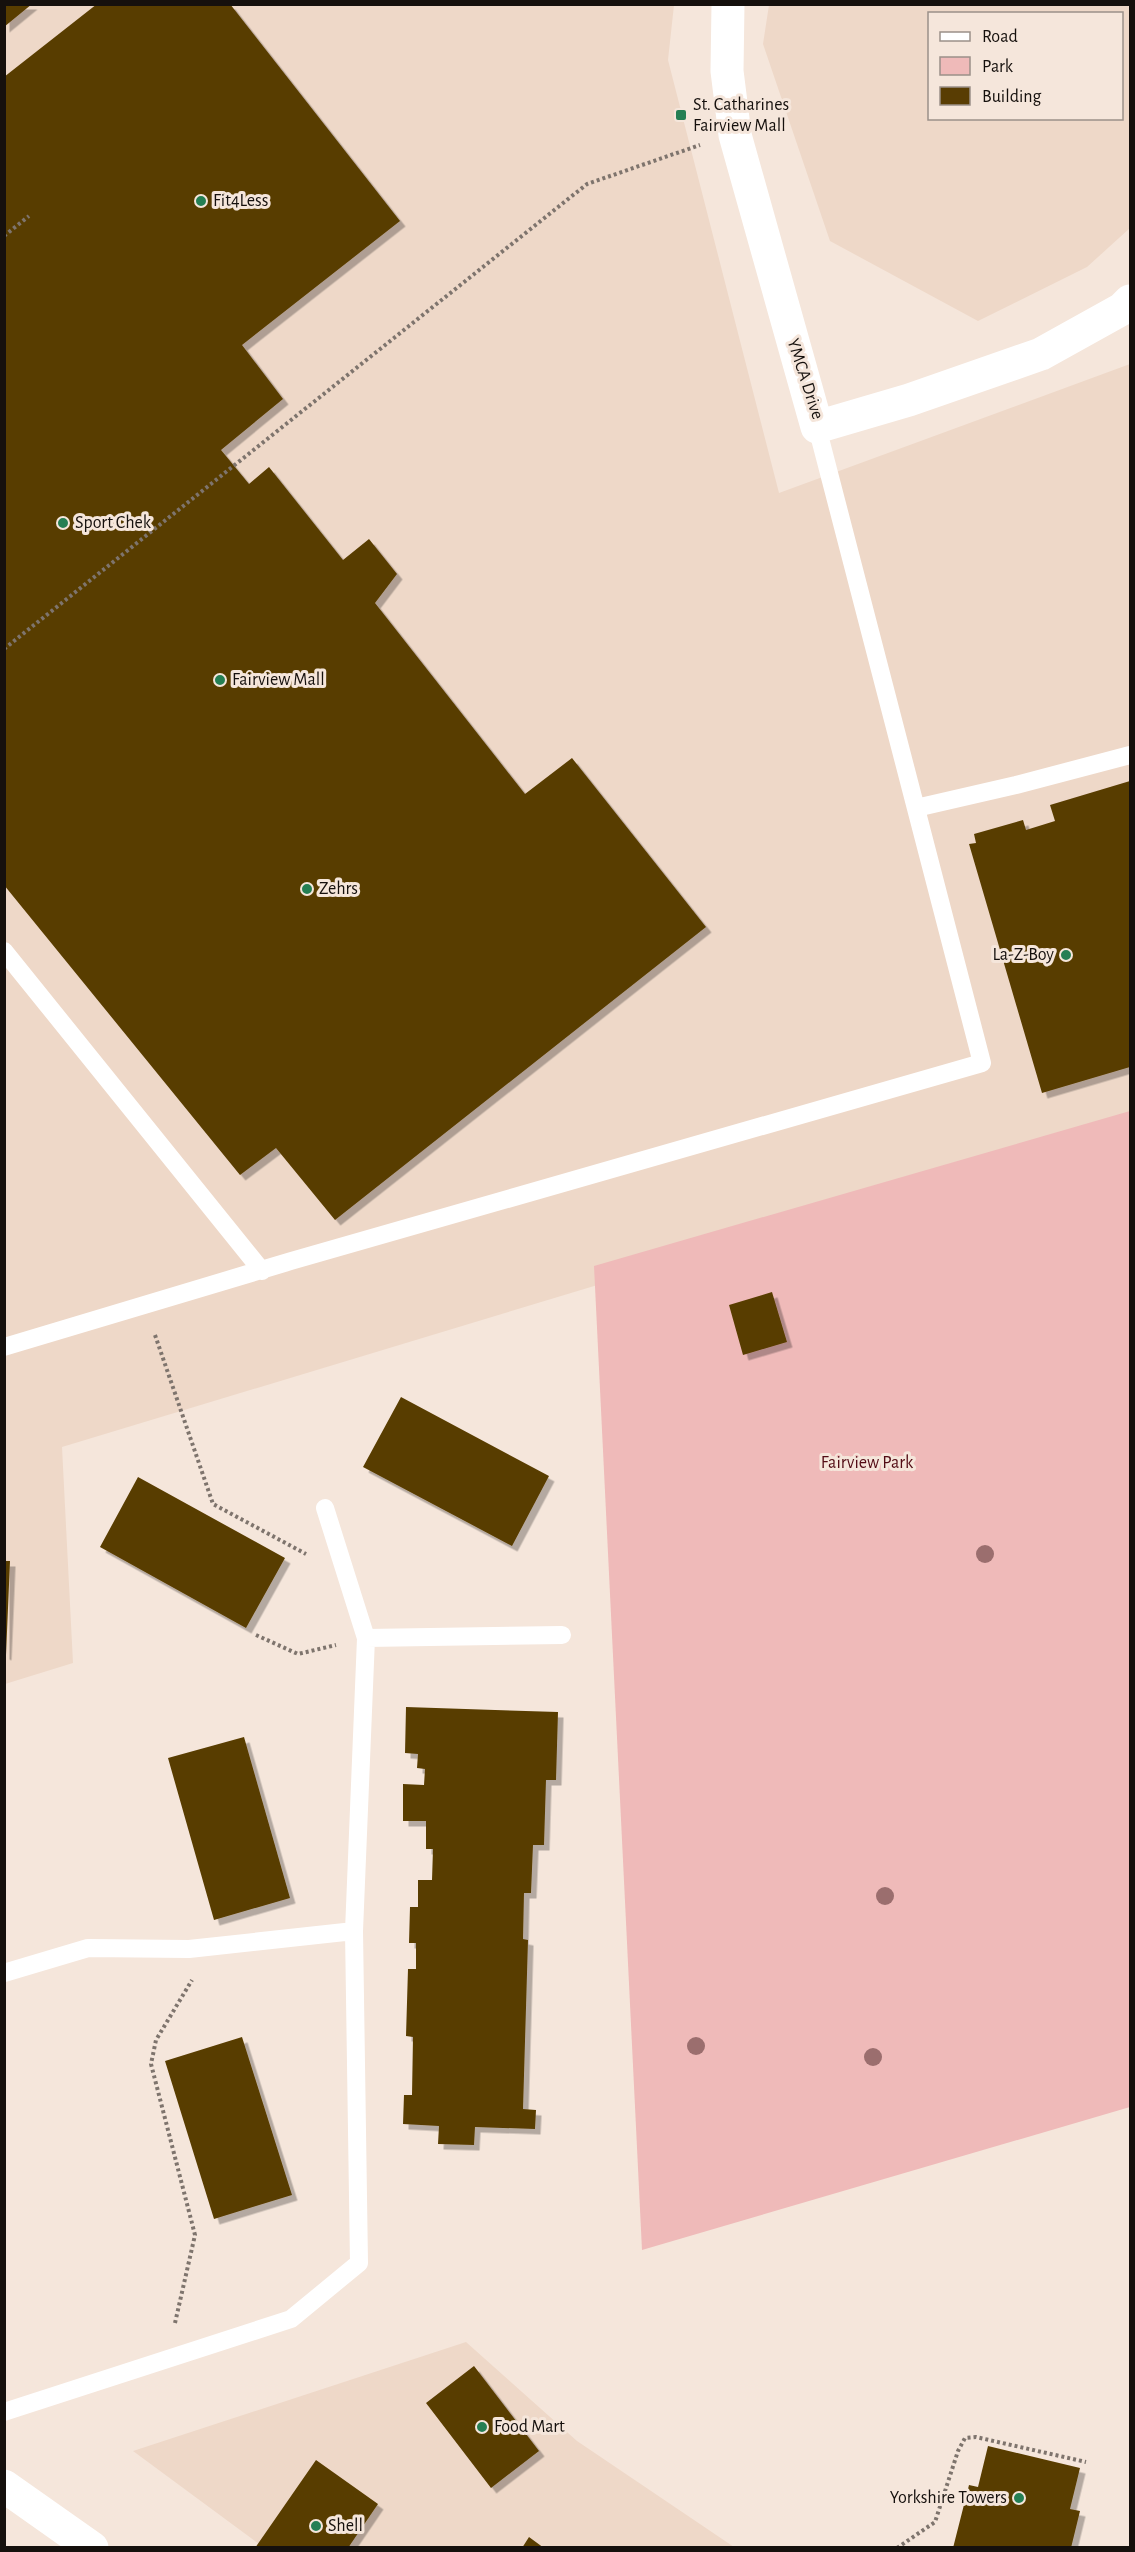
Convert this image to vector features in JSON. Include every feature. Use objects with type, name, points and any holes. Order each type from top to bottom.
[{"type":"street","name":"YMCA Drive","points":[[728,4],[727,71],[735,135],[817,427],[909,400],[1041,354],[1122,309],[1131,301]]},
{"type":"street","points":[[4,2486],[92,2547]]},
{"type":"lane","points":[[4,1347],[982,1063],[817,427]]},
{"type":"lane","points":[[916,807],[1016,786],[1131,755]]},
{"type":"lane","points":[[4,951],[262,1271]]},
{"type":"lane","points":[[4,2412],[291,2319],[359,2263],[354,1931],[366,1638],[325,1508]]},
{"type":"lane","points":[[366,1638],[562,1635]]},
{"type":"lane","points":[[4,1973],[88,1947],[189,1949],[354,1931]]},
{"type":"path","points":[[4,649],[587,184],[672,153],[735,135]]},
{"type":"path","points":[[4,236],[29,216]]},
{"type":"path","points":[[145,1306],[213,1503],[346,1576]]},
{"type":"path","points":[[256,1635],[298,1654],[366,1638]]},
{"type":"path","points":[[165,2361],[187,2278],[195,2235],[151,2064],[156,2040],[211,1947]]},
{"type":"path","points":[[897,2547],[935,2522],[958,2451],[965,2438],[976,2437],[1086,2462]]},
{"type":"shaded area","points":[[5,5],[674,5],[668,60],[779,493],[1130,364],[1130,1124],[62,1447],[73,1663],[5,1684]]},
{"type":"shaded area","points":[[769,5],[1130,5],[1130,228],[1087,267],[978,321],[830,241],[763,44]]},
{"type":"shaded area","points":[[466,2342],[577,2441],[734,2547],[263,2547],[133,2451]]},
{"type":"green space","name":"Fairview Park","points":[[1130,1111],[1130,2107],[642,2250],[594,1266]]},
{"type":"building","points":[[4,4],[32,4],[4,27]]},
{"type":"building","name":"Fairview Mall","points":[[97,4],[230,4],[400,221],[242,345],[283,399],[221,450],[249,484],[269,467],[343,560],[369,539],[397,574],[375,603],[525,794],[572,758],[706,927],[335,1220],[276,1148],[240,1175],[4,885],[4,77]]},
{"type":"building","name":"La-Z-Boy","points":[[1130,781],[1130,1067],[1042,1093],[969,844],[976,843],[974,834],[1023,820],[1026,830],[1055,821],[1050,805]]},
{"type":"building","points":[[772,1292],[787,1342],[743,1355],[729,1305]]},
{"type":"building","points":[[401,1397],[549,1476],[512,1546],[363,1467]]},
{"type":"building","points":[[138,1477],[285,1558],[246,1628],[100,1547]]},
{"type":"building","points":[[4,1561],[10,1561],[6,1655],[4,1654]]},
{"type":"building","points":[[406,1707],[558,1712],[556,1780],[546,1780],[544,1845],[533,1845],[531,1893],[524,1893],[523,1939],[528,1940],[523,2109],[536,2110],[535,2129],[475,2127],[474,2145],[438,2144],[439,2126],[403,2124],[404,2095],[412,2095],[413,2037],[406,2036],[408,1969],[416,1969],[416,1943],[409,1943],[410,1907],[418,1907],[418,1880],[432,1880],[433,1849],[426,1849],[426,1821],[403,1821],[403,1784],[424,1785],[425,1769],[417,1768],[418,1754],[405,1753]]},
{"type":"building","points":[[244,1737],[290,1898],[214,1920],[168,1758]]},
{"type":"building","points":[[242,2037],[292,2195],[214,2219],[165,2061]]},
{"type":"building","name":"Food Mart","points":[[474,2366],[539,2451],[491,2488],[426,2403]]},
{"type":"building","name":"Yorkshire Towers","points":[[988,2446],[1080,2468],[1070,2509],[1080,2511],[1071,2548],[953,2548],[969,2485],[978,2487]]},
{"type":"building","name":"Shell","points":[[316,2460],[378,2504],[348,2548],[255,2548]]},
{"type":"building","points":[[529,2537],[544,2548],[522,2548]]},
{"type":"place","name":"St. Catharines Fairview Mall","points":[[681,115]]},
{"type":"place","name":"Fit4Less","points":[[201,201]]},
{"type":"place","name":"Sport Chek","points":[[63,523]]},
{"type":"place","name":"Fairview Mall","points":[[220,680]]},
{"type":"place","name":"Zehrs","points":[[307,889]]},
{"type":"place","name":"La-Z-Boy","points":[[1066,955]]},
{"type":"place","name":"Food Mart","points":[[482,2427]]},
{"type":"place","name":"Yorkshire Towers","points":[[1019,2498]]},
{"type":"place","name":"Shell","points":[[316,2526]]}]
